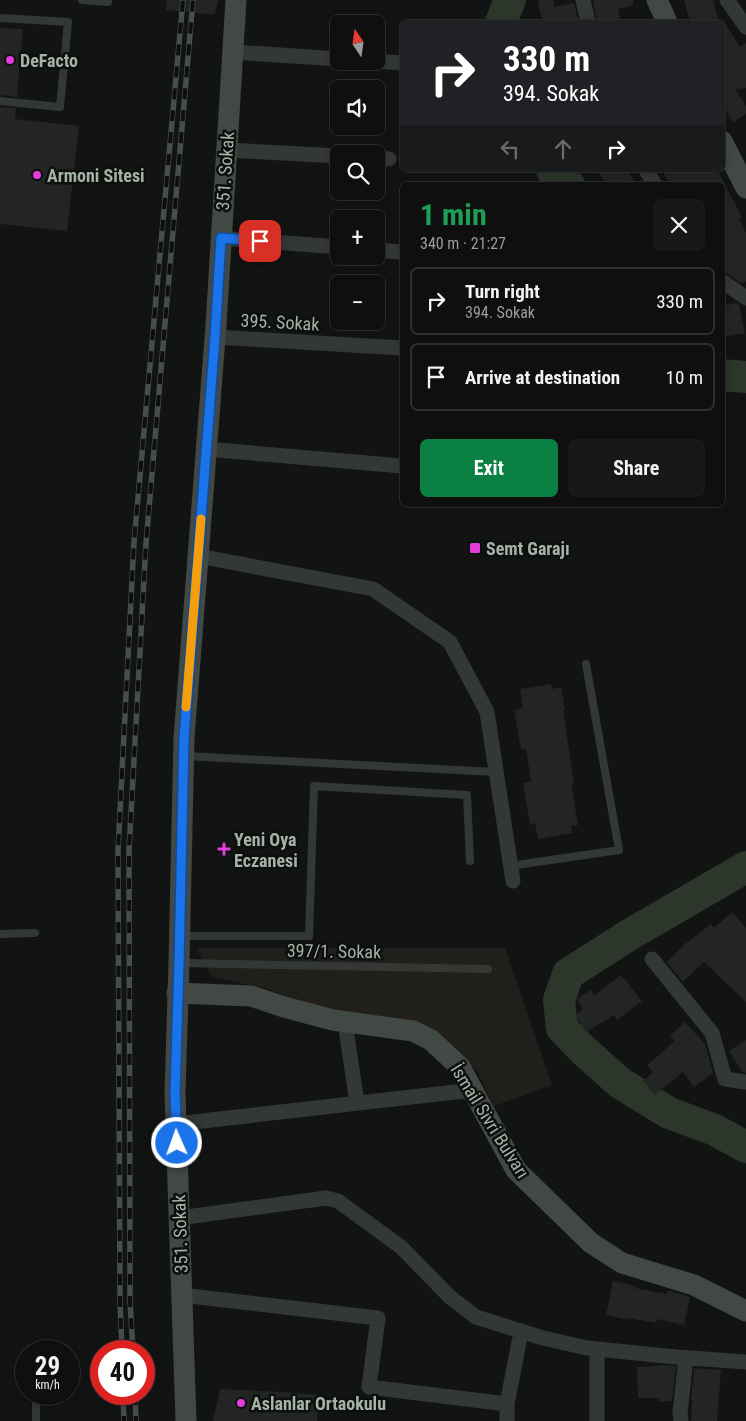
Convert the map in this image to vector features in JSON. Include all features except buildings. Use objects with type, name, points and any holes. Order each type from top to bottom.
[{"type":"street","name":"351. Sokak","points":[[186,1421],[175,1093],[183,756],[215,337],[236,0]]},
{"type":"street","points":[[583,0],[588,20]]},
{"type":"street","points":[[656,0],[666,20]]},
{"type":"street","points":[[727,0],[746,27]]},
{"type":"street","points":[[233,52],[330,58]]},
{"type":"street","points":[[385,62],[400,63]]},
{"type":"street","points":[[725,147],[746,188]]},
{"type":"street","points":[[226,150],[330,156]]},
{"type":"street","points":[[221,238],[330,246]]},
{"type":"street","points":[[385,251],[400,252]]},
{"type":"street","points":[[725,283],[746,298]]},
{"type":"street","name":"395. Sokak","points":[[215,337],[400,348]]},
{"type":"street","points":[[206,448],[400,466]]},
{"type":"street","points":[[198,556],[372,590],[450,642],[487,712],[512,881]]},
{"type":"street","points":[[652,959],[712,1033],[725,1079],[746,1082]]},
{"type":"street","name":"İsmail Sivri Bulvarı","points":[[177,993],[251,996],[333,1020],[413,1031],[431,1040],[460,1066],[516,1170],[592,1243],[622,1263],[694,1285],[746,1311]]},
{"type":"street","points":[[345,1022],[357,1103]]},
{"type":"street","points":[[176,1124],[473,1090]]},
{"type":"street","points":[[179,1218],[326,1198],[338,1201],[400,1247],[450,1297],[476,1317],[521,1332],[587,1348],[746,1362]]},
{"type":"street","points":[[182,1296],[378,1318],[369,1387],[507,1404]]},
{"type":"street","points":[[507,1421],[507,1404],[521,1332]]},
{"type":"street","points":[[597,1349],[597,1421]]},
{"type":"street","points":[[681,1421],[680,1413],[686,1358]]},
{"type":"lane","points":[[82,0],[108,2],[108,0]]},
{"type":"lane","points":[[0,18],[68,22],[60,107],[0,101]]},
{"type":"lane","points":[[510,866],[619,850],[586,664]]},
{"type":"lane","points":[[183,756],[496,772]]},
{"type":"lane","points":[[180,936],[309,936],[314,786],[467,796],[470,862]]},
{"type":"lane","points":[[0,934],[35,933]]},
{"type":"lane","name":"397/1. Sokak","points":[[179,963],[488,969]]},
{"type":"lane","points":[[36,1405],[36,1421]]},
{"type":"shaded area","points":[[196,948],[505,948],[552,1085],[494,1106],[476,1069],[414,1021],[331,1012],[265,988],[212,977]]},
{"type":"waterway","points":[[502,20],[510,0]]},
{"type":"waterway","points":[[554,172],[566,182]]},
{"type":"waterway","points":[[725,375],[746,377]]},
{"type":"waterway","points":[[746,867],[629,935],[568,974],[559,1000],[562,1028],[620,1083],[669,1113],[715,1130],[746,1147]]},
{"type":"railway","points":[[122,1340],[118,850],[134,542],[183,0]]},
{"type":"railway","points":[[132,1340],[130,1301],[129,850],[146,543],[193,0]]},
{"type":"railway","points":[[123,1405],[124,1421]]},
{"type":"railway","points":[[135,1405],[136,1421]]},
{"type":"slow traffic","points":[[186,707],[201,519]]},
{"type":"place","name":"DeFacto","points":[[10,60]]},
{"type":"place","name":"Armoni Sitesi","points":[[37,175]]},
{"type":"place","name":"Semt Garajı","points":[[475,548]]},
{"type":"place","name":"Yeni Oya Eczanesi","points":[[224,849]]},
{"type":"place","name":"Aslanlar Ortaokulu","points":[[241,1403]]},
{"type":"route","points":[[177,1143],[175,1093],[184,738],[221,238],[260,241]]}]
